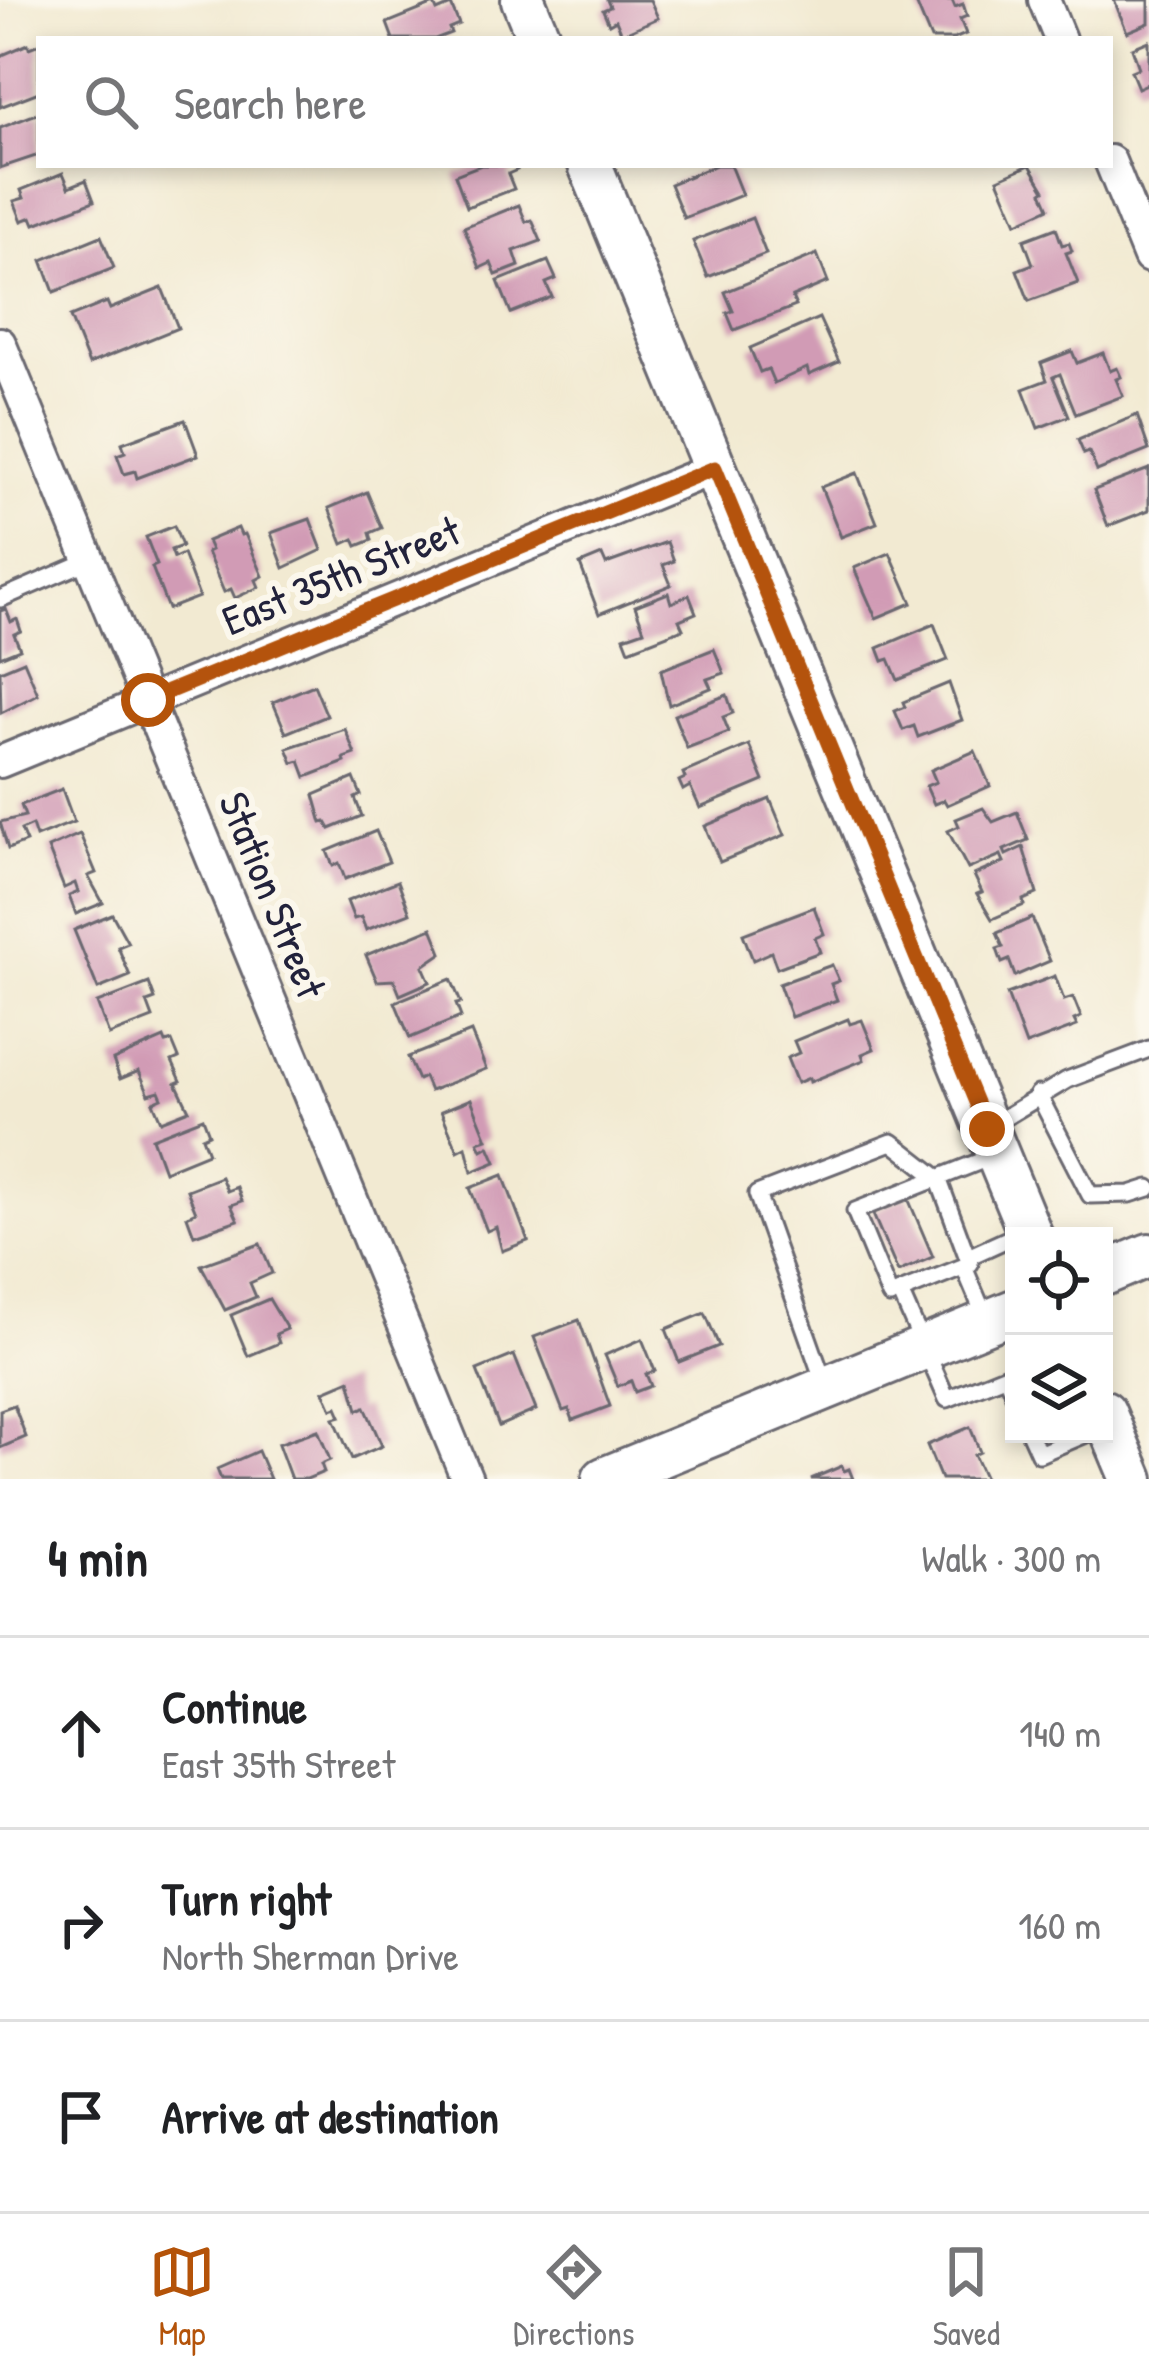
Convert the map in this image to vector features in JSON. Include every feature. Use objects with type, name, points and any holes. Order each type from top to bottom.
[{"type":"main road","points":[[523,0],[538,36]]},
{"type":"main road","points":[[591,168],[992,1141],[1020,1227]]},
{"type":"main road","points":[[1113,1270],[1149,1255]]},
{"type":"main road","points":[[604,1479],[1001,1317]]},
{"type":"main road","points":[[1112,1443],[1132,1479]]},
{"type":"street","points":[[1044,0],[1059,36]]},
{"type":"street","points":[[1113,168],[1149,257]]},
{"type":"street","name":"Station Street","points":[[0,343],[466,1479]]},
{"type":"street","name":"East 35th Street","points":[[0,762],[715,468]]},
{"type":"lane","points":[[0,599],[90,560]]},
{"type":"lane","points":[[1005,1242],[890,1296],[855,1211],[938,1178],[992,1141],[1038,1094],[1149,1049]]},
{"type":"lane","points":[[1038,1094],[1090,1195],[1130,1194],[1149,1188]]},
{"type":"lane","points":[[826,1388],[757,1194],[892,1142],[938,1178],[966,1262],[1001,1317]]},
{"type":"lane","points":[[900,1292],[947,1400],[1005,1376]]},
{"type":"lane","points":[[1034,1443],[1039,1454],[1062,1443]]},
{"type":"building","points":[[607,0],[650,0],[658,18],[622,34],[616,20],[609,24],[603,10],[610,7]]},
{"type":"building","points":[[952,0],[955,7],[963,4],[967,16],[960,19],[966,34],[930,36],[916,3]]},
{"type":"building","points":[[1114,0],[1149,0],[1149,23],[1127,32]]},
{"type":"building","points":[[434,4],[437,11],[451,5],[459,24],[443,36],[392,36],[387,23]]},
{"type":"building","points":[[1149,41],[1149,83],[1138,88],[1131,71],[1139,68],[1132,48]]},
{"type":"building","points":[[36,45],[36,93],[0,107],[0,56]]},
{"type":"building","points":[[36,114],[36,156],[0,168],[0,128]]},
{"type":"building","points":[[473,168],[517,170],[508,174],[514,189],[467,207],[455,175]]},
{"type":"building","points":[[709,168],[731,168],[742,195],[684,218],[670,184]]},
{"type":"building","points":[[1032,168],[1049,208],[1017,223],[998,179]]},
{"type":"building","points":[[63,173],[69,187],[86,180],[94,201],[35,224],[32,217],[22,221],[14,201],[24,198],[21,190]]},
{"type":"building","points":[[519,205],[541,241],[514,251],[519,266],[496,275],[491,263],[480,268],[464,227]]},
{"type":"building","points":[[752,218],[766,254],[708,277],[693,241]]},
{"type":"building","points":[[1056,228],[1062,245],[1069,243],[1072,251],[1066,253],[1078,283],[1029,301],[1017,270],[1033,264],[1024,240]]},
{"type":"building","points":[[101,236],[114,268],[54,292],[42,260]]},
{"type":"building","points":[[817,254],[828,282],[792,297],[796,306],[734,330],[725,292]]},
{"type":"building","points":[[548,261],[556,279],[546,283],[552,297],[511,313],[498,281]]},
{"type":"building","points":[[162,288],[178,328],[89,364],[70,317],[107,302],[110,309]]},
{"type":"building","points":[[819,318],[839,362],[809,375],[807,368],[774,383],[768,369],[760,372],[750,348]]},
{"type":"building","points":[[1072,351],[1077,363],[1103,353],[1110,371],[1117,368],[1123,396],[1076,414],[1060,374],[1053,377],[1069,416],[1038,428],[1023,389],[1047,380],[1041,363]]},
{"type":"building","points":[[1137,415],[1149,450],[1097,471],[1078,440]]},
{"type":"building","points":[[185,420],[198,455],[137,478],[135,471],[124,474],[117,455],[125,452],[122,443]]},
{"type":"building","points":[[1149,469],[1149,510],[1108,526],[1094,490]]},
{"type":"building","points":[[857,473],[877,523],[841,537],[821,487]]},
{"type":"building","points":[[367,492],[382,528],[370,533],[372,540],[357,546],[354,539],[343,544],[329,508]]},
{"type":"building","points":[[310,519],[322,550],[284,568],[271,533]]},
{"type":"building","points":[[174,526],[182,546],[171,550],[174,558],[183,554],[199,597],[168,609],[146,537]]},
{"type":"building","points":[[238,528],[263,576],[256,580],[259,587],[235,598],[231,589],[224,592],[207,541]]},
{"type":"building","points":[[667,542],[674,561],[663,565],[671,585],[599,614],[580,564],[602,555],[606,564]]},
{"type":"building","points":[[890,553],[912,603],[876,618],[854,568]]},
{"type":"building","points":[[668,593],[671,603],[689,595],[696,613],[679,620],[683,629],[629,650],[624,637],[644,630],[635,606]]},
{"type":"building","points":[[6,609],[11,622],[17,619],[21,631],[14,634],[20,649],[0,657],[0,611]]},
{"type":"building","points":[[934,624],[948,660],[898,680],[878,648]]},
{"type":"building","points":[[714,649],[724,673],[707,679],[711,688],[669,705],[661,670]]},
{"type":"building","points":[[24,661],[38,694],[1,713],[0,671]]},
{"type":"building","points":[[949,683],[962,720],[918,737],[914,726],[903,730],[895,711],[905,707],[903,702]]},
{"type":"building","points":[[314,685],[327,716],[286,733],[273,702]]},
{"type":"building","points":[[727,695],[733,713],[723,717],[729,732],[687,748],[674,715]]},
{"type":"building","points":[[345,729],[355,754],[344,758],[345,762],[306,777],[300,761],[293,763],[287,748]]},
{"type":"building","points":[[749,745],[764,781],[700,808],[690,786],[683,790],[679,781],[685,778],[683,773]]},
{"type":"building","points":[[975,751],[990,786],[947,805],[944,800],[934,804],[926,786],[936,782],[931,770]]},
{"type":"building","points":[[354,778],[362,816],[330,829],[322,823],[314,795]]},
{"type":"building","points":[[62,789],[74,822],[36,837],[32,825],[21,830],[26,842],[8,849],[0,822],[25,816],[21,805]]},
{"type":"building","points":[[770,799],[785,835],[720,862],[705,826]]},
{"type":"building","points":[[983,808],[993,822],[1017,812],[1028,840],[1004,850],[1006,855],[1023,847],[1037,894],[992,919],[977,894],[982,892],[974,875],[1004,862],[1001,855],[968,869],[948,831],[959,826],[956,819]]},
{"type":"building","points":[[376,831],[389,862],[345,879],[339,863],[333,866],[327,851]]},
{"type":"building","points":[[80,834],[96,873],[88,876],[103,903],[76,914],[69,896],[78,892],[75,883],[64,888],[48,848]]},
{"type":"building","points":[[398,881],[410,913],[366,930],[361,917],[354,919],[347,901]]},
{"type":"building","points":[[814,907],[824,934],[815,938],[820,952],[777,968],[771,952],[753,960],[743,934]]},
{"type":"building","points":[[112,914],[128,943],[118,947],[130,976],[98,989],[74,930]]},
{"type":"building","points":[[1032,918],[1050,961],[1015,976],[1009,960],[1002,963],[997,949],[1003,947],[997,933]]},
{"type":"building","points":[[432,928],[442,953],[423,966],[430,982],[400,995],[394,980],[377,981],[366,955]]},
{"type":"building","points":[[832,965],[839,981],[831,984],[837,1000],[791,1017],[779,984]]},
{"type":"building","points":[[1055,976],[1064,1000],[1073,997],[1081,1017],[1074,1020],[1077,1026],[1026,1045],[1007,994]]},
{"type":"building","points":[[451,979],[461,1017],[410,1038],[395,1002]]},
{"type":"building","points":[[149,983],[155,999],[147,1002],[153,1018],[109,1035],[97,1003]]},
{"type":"building","points":[[848,1019],[850,1024],[862,1020],[874,1049],[862,1054],[864,1060],[797,1083],[787,1058],[799,1053],[794,1041]]},
{"type":"building","points":[[471,1032],[486,1069],[430,1091],[424,1077],[418,1080],[408,1057]]},
{"type":"building","points":[[164,1038],[166,1043],[172,1041],[179,1058],[172,1061],[181,1081],[176,1083],[189,1110],[161,1121],[153,1102],[162,1098],[159,1091],[149,1094],[139,1071],[120,1079],[113,1060]]},
{"type":"building","points":[[471,1099],[487,1139],[478,1142],[482,1150],[489,1146],[496,1162],[472,1172],[466,1147],[458,1151],[441,1111]]},
{"type":"building","points":[[203,1118],[209,1134],[202,1137],[208,1153],[164,1171],[152,1138]]},
{"type":"building","points":[[503,1175],[528,1241],[502,1251],[496,1227],[487,1231],[470,1188]]},
{"type":"building","points":[[221,1177],[227,1191],[237,1187],[242,1201],[231,1205],[238,1220],[194,1235],[187,1216],[196,1212],[187,1190]]},
{"type":"building","points":[[907,1196],[933,1257],[898,1272],[872,1212]]},
{"type":"building","points":[[260,1244],[272,1273],[250,1283],[256,1297],[225,1310],[201,1265]]},
{"type":"building","points":[[269,1299],[287,1329],[276,1334],[279,1343],[248,1356],[231,1315]]},
{"type":"building","points":[[705,1313],[719,1346],[679,1362],[666,1329]]},
{"type":"building","points":[[579,1320],[610,1406],[573,1420],[569,1409],[563,1411],[534,1337]]},
{"type":"building","points":[[642,1339],[655,1371],[646,1374],[651,1386],[635,1392],[631,1381],[618,1386],[605,1355]]},
{"type":"building","points":[[514,1355],[536,1410],[499,1426],[477,1370]]},
{"type":"building","points":[[350,1380],[358,1410],[365,1407],[382,1446],[352,1459],[334,1418],[341,1416],[324,1391]]},
{"type":"building","points":[[14,1405],[26,1437],[0,1448],[0,1410]]},
{"type":"building","points":[[970,1427],[980,1452],[974,1455],[985,1479],[941,1479],[927,1445]]},
{"type":"building","points":[[318,1430],[330,1460],[321,1464],[324,1472],[291,1479],[278,1444]]},
{"type":"building","points":[[258,1451],[270,1479],[221,1479],[217,1469]]},
{"type":"building","points":[[842,1466],[853,1479],[811,1479]]},
{"type":"route","points":[[148,700],[715,468],[987,1129]]}]
